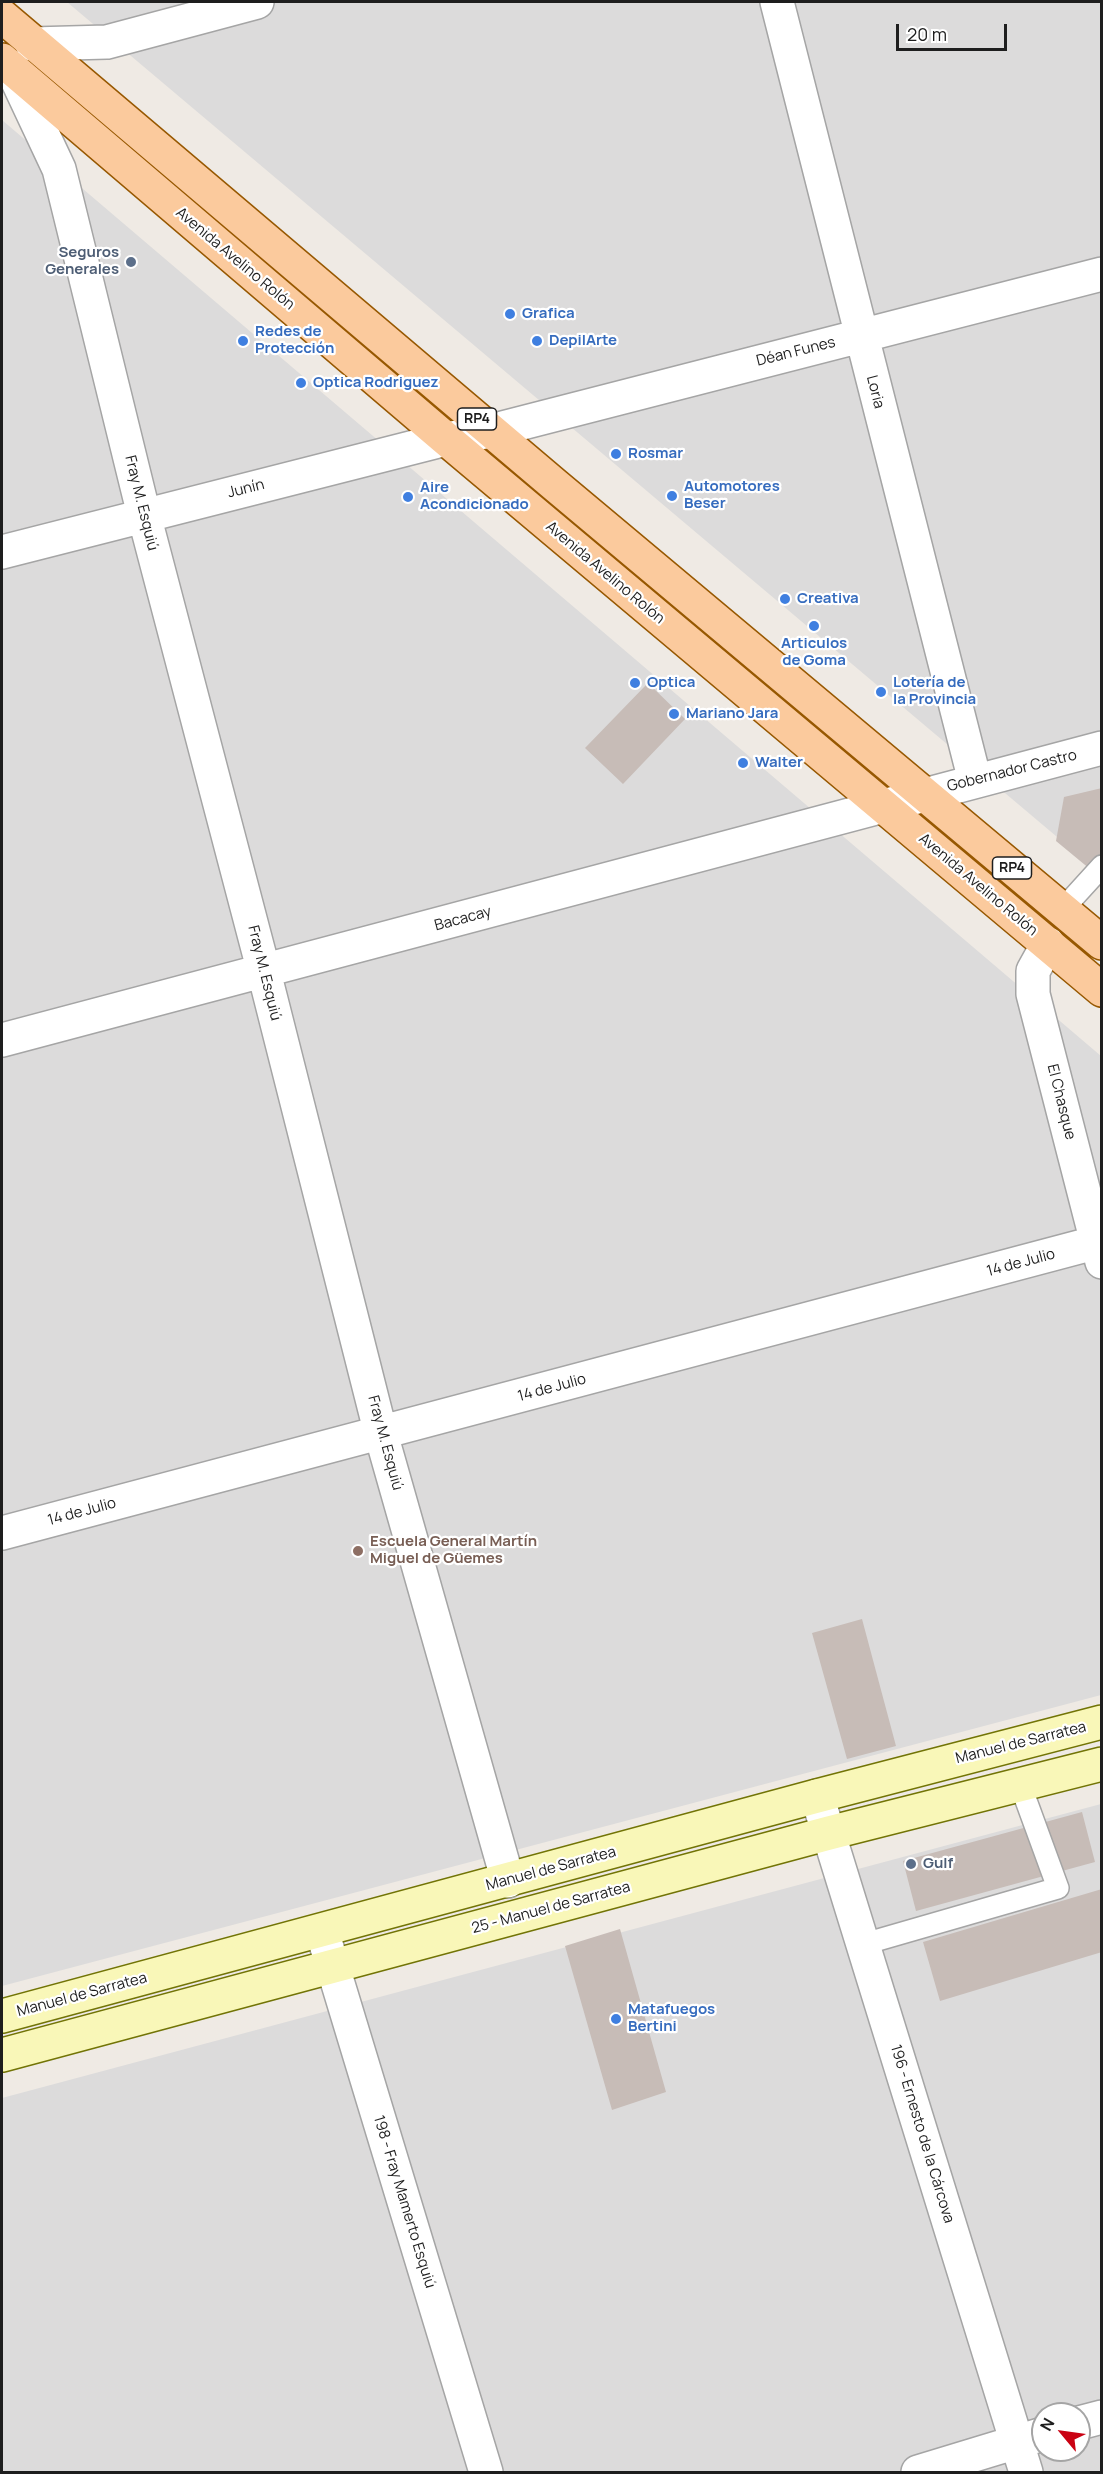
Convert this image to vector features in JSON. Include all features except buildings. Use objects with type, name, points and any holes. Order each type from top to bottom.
[{"type":"main road","name":"RP4","points":[[2,16],[32,44],[1101,943]]},
{"type":"main road","name":"Avenida Avelino Rolón","points":[[5,66],[1101,990]]},
{"type":"main road","name":"Manuel de Sarratea","points":[[2,2016],[1101,1722]]},
{"type":"main road","name":"25 - Manuel de Sarratea","points":[[2,2055],[829,1833],[1101,1764]]},
{"type":"street","points":[[10,2],[32,44]]},
{"type":"street","points":[[5,66],[32,44],[106,42],[257,2]]},
{"type":"street","name":"Loria","points":[[777,2],[860,336],[975,781]]},
{"type":"street","name":"Fray M. Esquiú","points":[[5,66],[59,169],[144,515],[264,972],[381,1434],[508,1881]]},
{"type":"street","name":"Déan Funes","points":[[491,431],[1101,274]]},
{"type":"street","name":"Junín","points":[[2,552],[446,439],[491,431]]},
{"type":"street","name":"Gobernador Castro","points":[[923,794],[1101,748]]},
{"type":"street","name":"Bacacay","points":[[2,1040],[264,972],[923,794]]},
{"type":"street","name":"El Chasque","points":[[1048,944],[1033,971],[1033,994],[1100,1249]]},
{"type":"street","name":"14 de Julio","points":[[2,1533],[1100,1249]]},
{"type":"street","name":"196 - Ernesto de la Cárcova","points":[[818,1796],[864,1944],[1029,2438],[1026,2472]]},
{"type":"street","name":"198 - Fray Mamerto Esquiú","points":[[322,1931],[486,2472]]},
{"type":"street","points":[[918,2472],[1029,2438]]},
{"type":"lane","points":[[1062,910],[1101,866]]},
{"type":"lane","points":[[864,1944],[1058,1888],[1020,1784]]},
{"type":"shaded area","points":[[67,2],[1101,2],[1101,874]]},
{"type":"shaded area","points":[[2,120],[1101,1056],[1101,1695],[2,1986]]},
{"type":"shaded area","points":[[1101,1804],[1101,2472],[2,2472],[2,2098]]},
{"type":"place","name":"Seguros Generales","points":[[131,262]]},
{"type":"place","name":"Grafica","points":[[510,314]]},
{"type":"place","name":"Redes de Protección","points":[[243,341]]},
{"type":"place","name":"DepilArte","points":[[537,341]]},
{"type":"place","name":"Optica Rodriguez","points":[[301,383]]},
{"type":"place","name":"Rosmar","points":[[616,454]]},
{"type":"place","name":"Automotores Beser","points":[[672,496]]},
{"type":"place","name":"Aire Acondicionado","points":[[408,497]]},
{"type":"place","name":"Creativa","points":[[785,599]]},
{"type":"place","name":"Articulos de Goma","points":[[814,626]]},
{"type":"place","name":"Optica","points":[[635,683]]},
{"type":"place","name":"Lotería de la Provincia","points":[[881,692]]},
{"type":"place","name":"Mariano Jara","points":[[674,714]]},
{"type":"place","name":"Walter","points":[[743,763]]},
{"type":"place","name":"Escuela General Martín Miguel de Güemes","points":[[358,1551]]},
{"type":"place","name":"Gulf","points":[[911,1864]]},
{"type":"place","name":"Matafuegos Bertini","points":[[616,2019]]}]
